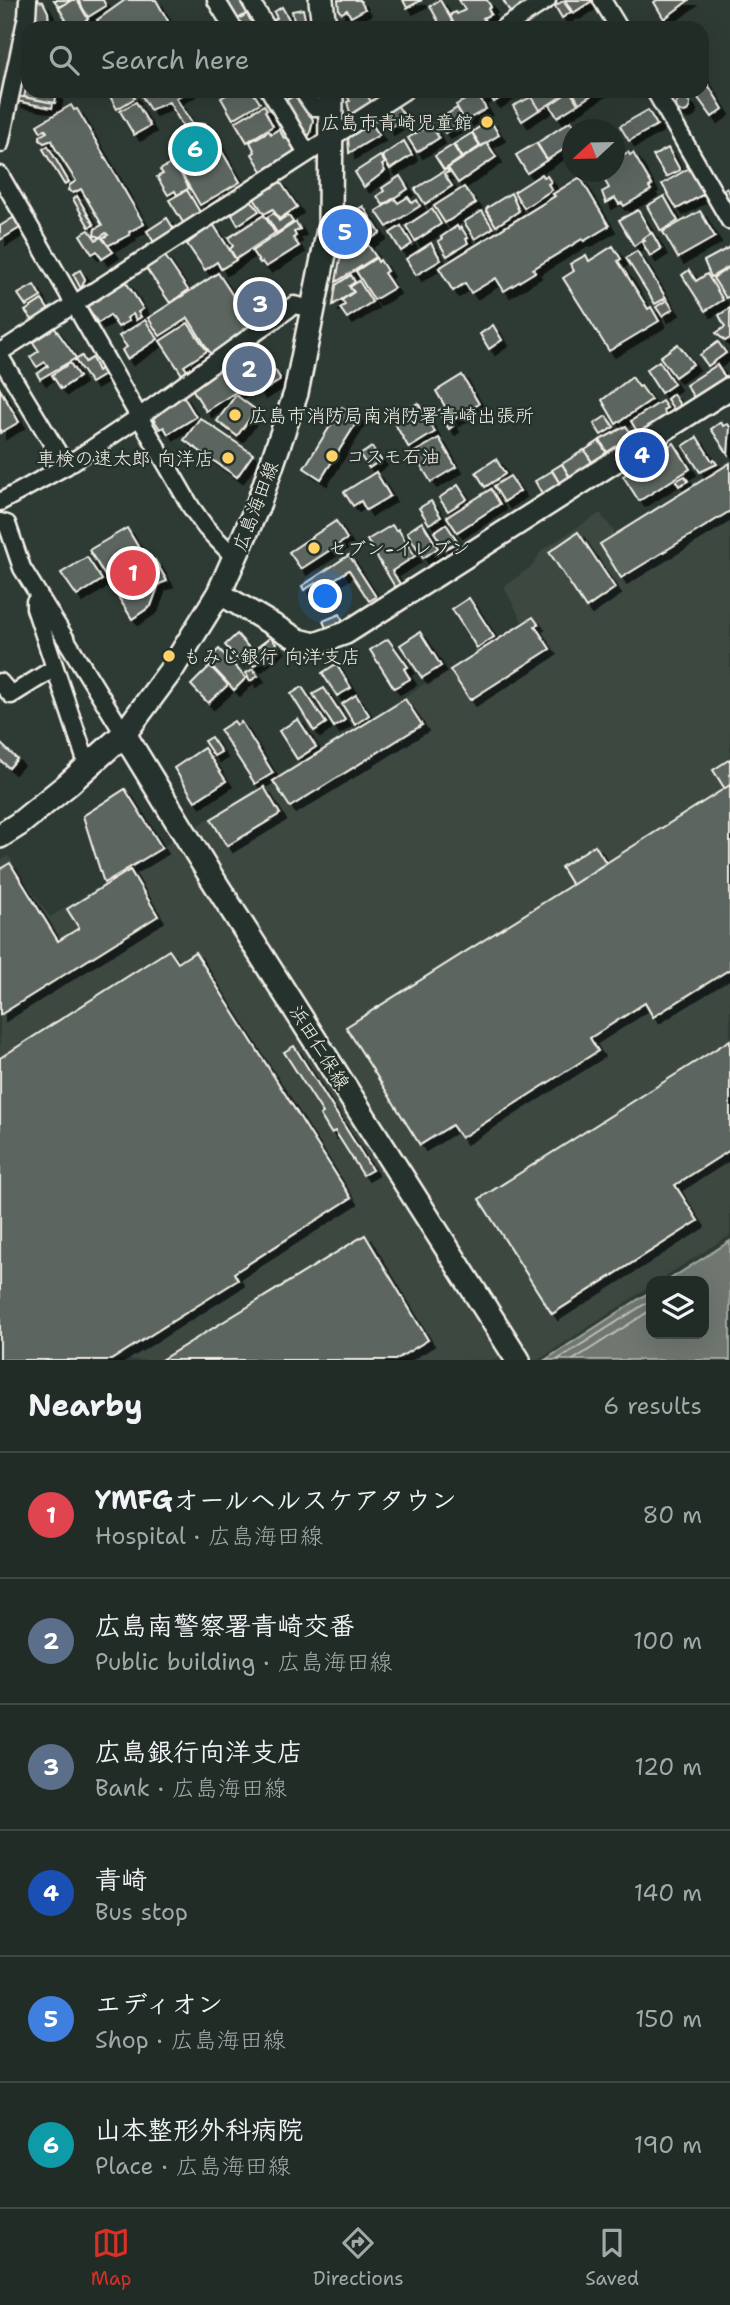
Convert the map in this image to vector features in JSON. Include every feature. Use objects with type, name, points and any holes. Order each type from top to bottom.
[{"type":"main road","points":[[321,0],[323,21]]},
{"type":"main road","name":"広島海田線","points":[[0,836],[19,824],[124,734],[172,669],[219,593],[258,505],[296,393],[330,224],[332,99]]},
{"type":"main road","name":"浜田仁保線","points":[[124,734],[212,878],[518,1360]]},
{"type":"street","points":[[26,21],[28,0]]},
{"type":"street","points":[[216,0],[229,21]]},
{"type":"street","points":[[250,0],[263,21]]},
{"type":"street","points":[[514,21],[547,0]]},
{"type":"street","points":[[602,0],[615,21]]},
{"type":"street","points":[[0,144],[21,44]]},
{"type":"street","points":[[274,98],[307,153]]},
{"type":"street","points":[[308,98],[314,107],[332,99]]},
{"type":"street","points":[[66,466],[0,355],[393,98]]},
{"type":"street","points":[[659,98],[730,221]]},
{"type":"street","points":[[0,175],[191,507],[234,558]]},
{"type":"street","points":[[0,502],[66,466],[294,305],[313,309]]},
{"type":"street","points":[[219,593],[299,640],[315,644],[345,633],[730,388]]},
{"type":"street","points":[[0,522],[7,524],[22,568],[124,734]]},
{"type":"street","points":[[40,598],[35,603],[35,608],[88,766]]},
{"type":"street","points":[[0,681],[11,695],[53,668]]},
{"type":"shaded area","points":[[0,0],[21,0],[0,102]]},
{"type":"shaded area","points":[[730,460],[730,1235],[666,1276],[646,1276],[646,1289],[538,1360],[0,1360],[0,861],[8,856],[50,917],[523,623],[504,587],[533,565],[542,550],[600,513],[615,533]]},
{"type":"water","points":[[730,1241],[730,1360],[545,1360],[646,1294],[646,1339],[709,1339],[709,1276],[675,1276]]},
{"type":"building","points":[[54,0],[71,0],[59,7]]},
{"type":"building","points":[[77,0],[88,19],[67,21],[59,8]]},
{"type":"building","points":[[78,0],[103,0],[106,6],[88,17]]},
{"type":"building","points":[[125,0],[156,0],[168,21],[98,21]]},
{"type":"building","points":[[227,0],[242,0],[249,12],[234,21],[223,3]]},
{"type":"building","points":[[338,0],[360,0],[365,9],[351,17],[347,10],[342,13],[339,11]]},
{"type":"building","points":[[403,0],[422,0],[407,8]]},
{"type":"building","points":[[440,0],[452,21],[438,21],[430,6]]},
{"type":"building","points":[[459,0],[487,0],[491,14],[483,18],[485,21],[452,21],[451,14],[465,10]]},
{"type":"building","points":[[503,0],[536,0],[511,14]]},
{"type":"building","points":[[565,0],[591,0],[592,1],[573,13]]},
{"type":"building","points":[[689,0],[664,19],[654,2]]},
{"type":"building","points":[[37,1],[43,2],[49,21],[33,21]]},
{"type":"building","points":[[563,1],[571,12],[562,18],[555,6]]},
{"type":"building","points":[[282,7],[290,21],[272,21],[277,18],[274,12]]},
{"type":"building","points":[[303,9],[306,21],[294,21],[292,11]]},
{"type":"building","points":[[247,14],[251,21],[236,21]]},
{"type":"building","points":[[709,86],[723,109],[712,117],[698,98],[709,98]]},
{"type":"building","points":[[17,96],[53,103],[52,108],[16,101]]},
{"type":"building","points":[[29,98],[56,98],[55,103]]},
{"type":"building","points":[[111,98],[135,98],[117,109]]},
{"type":"building","points":[[143,98],[176,98],[193,125],[205,123],[240,182],[200,205],[177,166],[179,165],[170,154],[172,152],[168,145],[185,130],[169,102],[150,110]]},
{"type":"building","points":[[221,98],[257,98],[260,103],[233,119]]},
{"type":"building","points":[[290,98],[302,98],[313,120],[310,134],[303,140],[282,103]]},
{"type":"building","points":[[348,98],[369,98],[372,103],[351,116],[347,102],[350,101]]},
{"type":"building","points":[[468,98],[482,98],[486,109],[465,121],[456,105]]},
{"type":"building","points":[[532,98],[559,98],[540,110]]},
{"type":"building","points":[[532,98],[539,110],[522,121],[513,106]]},
{"type":"building","points":[[560,98],[574,98],[578,104],[557,117],[550,105]]},
{"type":"building","points":[[680,98],[686,98],[690,105],[686,112],[680,112],[676,108],[676,102]]},
{"type":"building","points":[[136,102],[150,126],[134,135],[120,111]]},
{"type":"building","points":[[71,105],[74,110],[77,109],[144,224],[129,232],[130,235],[107,246],[103,238],[108,235],[106,233],[100,237],[94,235],[95,229],[102,225],[81,189],[73,193],[68,190],[76,181],[52,140],[44,143],[40,140],[40,136],[47,132],[45,129],[41,132],[37,125]]},
{"type":"building","points":[[264,105],[273,126],[247,142],[235,122]]},
{"type":"building","points":[[397,105],[406,118],[388,129],[380,116]]},
{"type":"building","points":[[457,108],[465,121],[445,133],[436,121]]},
{"type":"building","points":[[648,110],[657,125],[629,141],[625,134],[625,123]]},
{"type":"building","points":[[490,120],[499,135],[481,146],[472,132]]},
{"type":"building","points":[[370,121],[379,135],[349,153],[348,135]]},
{"type":"building","points":[[431,124],[439,138],[417,152],[408,138]]},
{"type":"building","points":[[562,127],[562,150],[547,160],[537,143]]},
{"type":"building","points":[[279,129],[284,138],[289,135],[298,150],[262,171],[252,154],[255,152],[250,142],[269,131],[271,134]]},
{"type":"building","points":[[472,133],[480,146],[462,158],[454,144]]},
{"type":"building","points":[[404,141],[412,155],[390,169],[382,156]]},
{"type":"building","points":[[487,143],[496,157],[458,183],[448,168]]},
{"type":"building","points":[[536,143],[547,160],[527,173],[516,155]]},
{"type":"building","points":[[453,145],[461,158],[444,170],[435,156]]},
{"type":"building","points":[[48,146],[69,182],[64,184],[43,149]]},
{"type":"building","points":[[668,148],[680,170],[666,177],[653,156]]},
{"type":"building","points":[[633,153],[652,185],[649,187],[651,190],[624,206],[615,198],[606,203],[602,192],[609,188],[606,182],[625,182],[625,154]]},
{"type":"building","points":[[380,156],[385,163],[382,165],[385,171],[364,187],[355,172]]},
{"type":"building","points":[[172,163],[189,188],[177,195],[175,191],[168,195],[157,177],[163,174],[160,170]]},
{"type":"building","points":[[691,167],[706,193],[677,209],[662,184]]},
{"type":"building","points":[[447,169],[449,172],[444,174],[452,186],[425,204],[415,189]]},
{"type":"building","points":[[542,174],[551,182],[548,184],[552,190],[524,208],[514,192]]},
{"type":"building","points":[[400,176],[408,189],[383,205],[377,196],[384,191],[382,188]]},
{"type":"building","points":[[279,180],[297,207],[279,219],[273,209],[264,214],[253,197]]},
{"type":"building","points":[[572,182],[583,182],[609,226],[533,269],[535,272],[504,291],[496,278],[471,293],[465,283],[453,291],[439,268],[555,196],[553,194]]},
{"type":"building","points":[[464,187],[476,203],[445,223],[434,206]]},
{"type":"building","points":[[726,188],[730,193],[730,207],[721,192]]},
{"type":"building","points":[[187,190],[201,214],[184,224],[169,200]]},
{"type":"building","points":[[511,193],[519,211],[496,226],[486,210]]},
{"type":"building","points":[[77,196],[94,225],[89,227],[73,199]]},
{"type":"building","points":[[664,196],[678,221],[661,231],[647,206]]},
{"type":"building","points":[[408,197],[412,203],[417,200],[420,206],[387,227],[376,211],[395,199],[398,203]]},
{"type":"building","points":[[251,200],[259,211],[238,225],[231,213]]},
{"type":"building","points":[[363,206],[380,233],[341,258],[345,217]]},
{"type":"building","points":[[432,209],[441,224],[415,241],[406,226]]},
{"type":"building","points":[[638,210],[651,233],[634,246],[619,220]]},
{"type":"building","points":[[482,211],[493,228],[475,239],[464,222]]},
{"type":"building","points":[[700,211],[715,237],[678,258],[663,232]]},
{"type":"building","points":[[274,213],[279,221],[288,215],[293,222],[277,233],[267,217]]},
{"type":"building","points":[[264,215],[275,233],[236,259],[228,238]]},
{"type":"building","points":[[16,216],[23,226],[0,240],[0,226]]},
{"type":"building","points":[[167,218],[175,231],[155,244],[147,231]]},
{"type":"building","points":[[296,222],[300,229],[294,232],[296,236],[293,238],[299,246],[266,267],[260,263],[252,251]]},
{"type":"building","points":[[213,224],[236,260],[221,269],[217,262],[205,270],[187,244]]},
{"type":"building","points":[[401,226],[412,244],[401,251],[390,233]]},
{"type":"building","points":[[457,226],[459,229],[461,227],[468,243],[447,256],[438,241]]},
{"type":"building","points":[[89,230],[96,240],[101,237],[113,252],[102,259],[97,251],[92,254],[80,235]]},
{"type":"building","points":[[652,233],[661,249],[650,256],[642,242],[645,241],[643,238]]},
{"type":"building","points":[[366,242],[376,257],[336,282],[340,259]]},
{"type":"building","points":[[431,243],[441,260],[416,275],[406,259]]},
{"type":"building","points":[[613,246],[621,259],[618,261],[648,309],[651,307],[659,321],[609,351],[563,278],[574,271],[570,264],[586,255],[589,261]]},
{"type":"building","points":[[730,247],[730,266],[711,277],[704,261]]},
{"type":"building","points":[[637,251],[666,298],[655,304],[626,258]]},
{"type":"building","points":[[165,256],[188,290],[170,303],[146,268]]},
{"type":"building","points":[[376,258],[387,271],[384,273],[394,288],[374,300],[356,271]]},
{"type":"building","points":[[730,267],[730,296],[726,298],[713,278]]},
{"type":"building","points":[[80,270],[85,279],[81,289],[73,274]]},
{"type":"building","points":[[689,270],[696,281],[707,274],[723,300],[705,311],[682,275]]},
{"type":"building","points":[[218,273],[247,317],[266,321],[212,356],[188,318],[160,336],[148,318]]},
{"type":"building","points":[[351,275],[355,282],[349,286],[353,292],[333,305],[336,285]]},
{"type":"building","points":[[359,281],[372,302],[347,318],[340,308],[345,305],[342,300],[354,292],[350,287]]},
{"type":"building","points":[[126,282],[143,309],[138,312],[141,317],[136,320],[133,314],[127,318],[129,321],[118,327],[110,315],[98,323],[87,306]]},
{"type":"building","points":[[34,285],[41,297],[26,306],[18,294]]},
{"type":"building","points":[[42,300],[50,312],[34,322],[25,311]]},
{"type":"building","points":[[667,300],[673,309],[662,316],[656,307]]},
{"type":"building","points":[[730,308],[730,338],[725,341],[716,333],[725,327],[719,315]]},
{"type":"building","points":[[145,320],[158,339],[127,359],[122,350],[127,347],[119,336]]},
{"type":"building","points":[[188,323],[207,351],[184,366],[188,372],[183,376],[160,341]]},
{"type":"building","points":[[493,325],[502,340],[489,349],[480,334]]},
{"type":"building","points":[[54,327],[76,358],[40,379],[37,374],[48,366],[45,362],[37,367],[30,357],[39,351],[32,341]]},
{"type":"building","points":[[718,342],[726,353],[708,366],[700,355]]},
{"type":"building","points":[[678,344],[693,364],[675,377],[660,357]]},
{"type":"building","points":[[255,348],[269,371],[206,411],[191,387]]},
{"type":"building","points":[[82,356],[85,362],[92,358],[98,371],[102,368],[106,374],[91,383],[75,360]]},
{"type":"building","points":[[659,361],[674,384],[661,393],[646,370]]},
{"type":"building","points":[[70,363],[79,377],[61,389],[52,375]]},
{"type":"building","points":[[717,365],[726,379],[695,399],[686,385]]},
{"type":"building","points":[[275,370],[279,381],[260,393],[254,383]]},
{"type":"building","points":[[462,375],[479,404],[453,420],[436,391]]},
{"type":"building","points":[[632,377],[651,400],[616,424],[602,400]]},
{"type":"building","points":[[0,389],[19,422],[0,433]]},
{"type":"building","points":[[182,394],[196,417],[168,434],[164,427],[160,429],[152,417]]},
{"type":"building","points":[[673,394],[682,408],[676,413],[667,399]]},
{"type":"building","points":[[236,395],[256,410],[237,436],[217,421]]},
{"type":"building","points":[[662,401],[667,408],[663,410],[667,417],[639,435],[631,421]]},
{"type":"building","points":[[418,403],[435,432],[409,448],[392,419]]},
{"type":"building","points":[[342,407],[360,417],[321,479],[304,468]]},
{"type":"building","points":[[443,408],[453,426],[449,429],[438,411]]},
{"type":"building","points":[[606,416],[614,427],[601,435],[594,424]]},
{"type":"building","points":[[200,418],[253,454],[237,477],[184,440]]},
{"type":"building","points":[[721,422],[723,426],[728,424],[730,427],[728,454],[711,429]]},
{"type":"building","points":[[626,426],[634,438],[608,454],[600,440]]},
{"type":"building","points":[[697,437],[712,461],[717,464],[700,472],[683,446]]},
{"type":"building","points":[[439,438],[456,467],[431,482],[413,453]]},
{"type":"building","points":[[599,441],[608,455],[593,464],[585,450]]},
{"type":"building","points":[[674,443],[690,469],[639,501],[623,476]]},
{"type":"building","points":[[372,447],[381,460],[369,468],[360,455]]},
{"type":"building","points":[[584,450],[593,464],[571,478],[562,464]]},
{"type":"building","points":[[496,459],[505,474],[485,487],[476,472]]},
{"type":"building","points":[[730,463],[730,511],[621,578],[600,544]]},
{"type":"building","points":[[562,464],[570,478],[560,484],[552,470]]},
{"type":"building","points":[[552,471],[560,484],[543,495],[535,481]]},
{"type":"building","points":[[376,472],[390,496],[366,510],[361,501],[353,506],[344,492]]},
{"type":"building","points":[[510,476],[520,491],[504,502],[494,486]]},
{"type":"building","points":[[685,476],[688,481],[679,486],[676,481]]},
{"type":"building","points":[[458,485],[467,499],[448,511],[439,498]]},
{"type":"building","points":[[491,489],[500,504],[457,532],[447,517]]},
{"type":"building","points":[[431,501],[441,517],[429,524],[419,508]]},
{"type":"building","points":[[336,521],[347,539],[301,569],[289,552]]},
{"type":"building","points":[[422,522],[438,548],[423,558],[407,532]]},
{"type":"building","points":[[446,524],[458,542],[445,549],[434,532]]},
{"type":"building","points":[[392,525],[396,531],[398,529],[415,556],[392,571],[400,584],[395,587],[367,540]]},
{"type":"building","points":[[127,528],[149,565],[155,560],[167,581],[159,584],[151,606],[132,619],[89,550]]},
{"type":"building","points":[[578,532],[615,588],[586,608],[549,552]]},
{"type":"building","points":[[349,555],[376,597],[369,601],[349,570],[327,584],[333,594],[325,598],[316,588],[316,583],[304,590],[302,586]]},
{"type":"building","points":[[87,557],[102,580],[77,596],[61,573]]},
{"type":"building","points":[[469,598],[494,637],[477,648],[452,609]]},
{"type":"building","points":[[340,614],[343,621],[326,628],[323,621]]},
{"type":"building","points":[[533,617],[538,624],[535,626],[550,649],[470,700],[450,670]]},
{"type":"building","points":[[420,632],[441,666],[422,678],[400,645]]},
{"type":"building","points":[[237,634],[250,649],[238,660],[225,645]]},
{"type":"building","points":[[271,637],[278,647],[254,666],[246,656]]},
{"type":"building","points":[[388,639],[408,667],[404,669],[410,679],[394,688],[370,650]]},
{"type":"building","points":[[219,649],[246,678],[234,690],[207,661]]},
{"type":"building","points":[[336,664],[351,688],[337,696],[322,673]]},
{"type":"building","points":[[210,666],[228,685],[208,703],[191,685]]},
{"type":"building","points":[[253,669],[258,676],[250,681],[246,673]]},
{"type":"building","points":[[302,687],[326,723],[314,731],[291,694]]},
{"type":"building","points":[[324,688],[345,720],[334,727],[313,694]]},
{"type":"building","points":[[356,695],[369,715],[355,725],[342,704]]},
{"type":"building","points":[[405,699],[422,725],[290,807],[273,781]]},
{"type":"building","points":[[298,719],[316,747],[297,759],[279,731]]},
{"type":"building","points":[[234,721],[237,725],[241,722],[273,773],[255,784],[220,730]]},
{"type":"building","points":[[211,737],[221,752],[214,756],[204,741]]},
{"type":"building","points":[[0,743],[17,759],[9,768],[0,760]]},
{"type":"building","points":[[204,748],[226,781],[195,801],[174,768]]},
{"type":"building","points":[[730,759],[730,785],[725,789],[713,770]]},
{"type":"building","points":[[730,785],[730,969],[653,1017],[645,1003],[590,1038],[598,1051],[461,1138],[452,1125],[420,1145],[346,1027]]},
{"type":"building","points":[[264,787],[280,814],[227,846],[211,819]]},
{"type":"building","points":[[125,789],[162,848],[104,883],[83,816]]},
{"type":"building","points":[[595,845],[606,863],[572,885],[561,867]]},
{"type":"building","points":[[10,863],[58,941],[79,928],[67,909],[130,870],[158,916],[0,1015],[0,869]]},
{"type":"building","points":[[169,950],[178,963],[195,952],[351,1198],[234,1273],[238,1280],[111,1360],[0,1360],[0,1058]]},
{"type":"building","points":[[730,1040],[730,1150],[675,1185],[698,1221],[552,1314],[479,1199]]},
{"type":"building","points":[[294,1046],[372,1170],[363,1175],[335,1131],[331,1133],[320,1115],[323,1113],[284,1052]]},
{"type":"building","points":[[365,1235],[428,1340],[395,1360],[161,1360]]},
{"type":"place","name":"広島市青崎児童館","points":[[487,122]]},
{"type":"place","name":"山本整形外科病院","points":[[195,149]]},
{"type":"place","name":"エディオン","points":[[345,232]]},
{"type":"place","name":"広島銀行向洋支店","points":[[260,304]]},
{"type":"place","name":"広島南警察署青崎交番","points":[[249,369]]},
{"type":"place","name":"広島市消防局南消防署青崎出張所","points":[[235,415]]},
{"type":"place","name":"青崎","points":[[642,455]]},
{"type":"place","name":"コスモ石油","points":[[332,456]]},
{"type":"place","name":"車検の速太郎 向洋店","points":[[228,458]]},
{"type":"place","name":"セブン-イレブン","points":[[314,548]]},
{"type":"place","name":"YMFGオールヘルスケアタウン","points":[[133,573]]},
{"type":"place","name":"もみじ銀行 向洋支店","points":[[169,656]]}]
